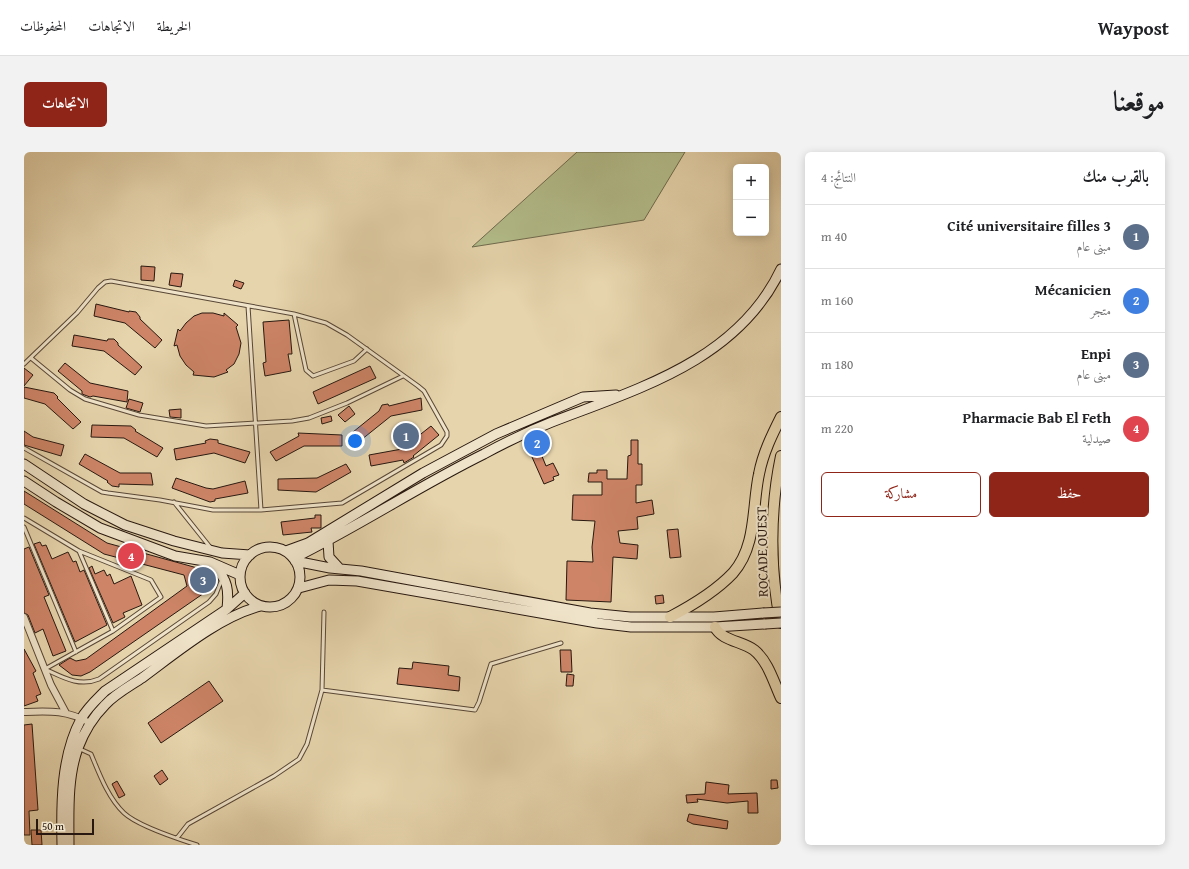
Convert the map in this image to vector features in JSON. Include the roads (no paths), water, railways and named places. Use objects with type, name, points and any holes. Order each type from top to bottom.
[{"type":"highway","points":[[670,617],[697,602],[734,572],[744,553],[754,523],[759,474],[768,443],[781,417]]},
{"type":"highway","name":"ROCADE OUEST","points":[[781,456],[773,533],[776,593],[781,623]]},
{"type":"highway","points":[[715,622],[723,636],[746,646],[758,654],[767,667],[781,698]]},
{"type":"main road","points":[[295,559],[496,448],[550,422],[621,396],[681,369],[713,350],[747,320],[763,300],[781,269]]},
{"type":"main road","points":[[286,551],[308,543],[423,473],[502,430],[583,397],[621,396]]},
{"type":"main road","points":[[24,464],[110,518],[166,539],[214,551],[250,555]]},
{"type":"main road","points":[[24,481],[100,528],[175,556],[210,562],[240,575]]},
{"type":"main road","points":[[328,541],[329,557],[340,569]]},
{"type":"main road","points":[[261,606],[254,603],[245,593],[241,584],[240,575],[243,564],[250,555],[255,551],[267,547],[274,547],[286,551],[295,559],[322,567],[368,572],[590,613],[630,617],[670,617],[715,622],[765,624],[781,623]]},
{"type":"main road","points":[[69,845],[71,777],[78,749],[90,723],[106,704],[176,653],[231,617],[247,609],[261,606],[281,606],[292,599],[299,588],[300,571],[295,559]]},
{"type":"main road","points":[[210,562],[223,575],[228,586],[229,593],[227,609]]},
{"type":"main road","points":[[299,588],[324,581],[349,580],[597,623],[631,627],[715,622],[763,613],[781,612]]},
{"type":"main road","points":[[62,845],[62,795],[66,765],[73,738],[82,718],[91,706],[106,691],[227,609],[245,593]]},
{"type":"street","points":[[24,617],[45,670],[66,713]]},
{"type":"street","points":[[24,712],[56,711],[82,718],[90,723]]},
{"type":"lane","points":[[24,364],[72,318],[105,282],[111,281],[294,314],[333,326],[424,391],[446,428],[446,436],[441,445],[342,504],[260,510],[214,510],[174,502],[102,492],[24,448]]},
{"type":"lane","points":[[248,306],[260,510]]},
{"type":"lane","points":[[294,314],[306,370],[313,376],[354,361],[366,349]]},
{"type":"lane","points":[[31,358],[70,390],[85,399],[139,415],[206,426],[292,422],[309,418],[347,403],[403,376]]},
{"type":"lane","points":[[174,502],[214,551]]},
{"type":"lane","points":[[24,518],[79,551],[151,580],[161,597],[113,631],[45,670]]},
{"type":"lane","points":[[24,527],[76,652]]},
{"type":"lane","points":[[79,551],[113,631]]},
{"type":"lane","points":[[45,670],[70,681],[88,682],[99,679],[209,602],[218,589],[223,575]]},
{"type":"lane","points":[[177,838],[188,824],[274,776],[299,759],[307,744],[322,690],[324,612]]},
{"type":"lane","points":[[322,690],[474,710],[479,702],[491,664],[560,643]]},
{"type":"lane","points":[[78,749],[91,754],[101,778],[122,812],[132,819],[197,845]]},
{"type":"place","name":"Cité universitaire filles 3","points":[[406,436]]},
{"type":"place","name":"Mécanicien","points":[[537,443]]},
{"type":"place","name":"Pharmacie Bab El Feth","points":[[131,556]]},
{"type":"place","name":"Enpi","points":[[203,580]]}]
